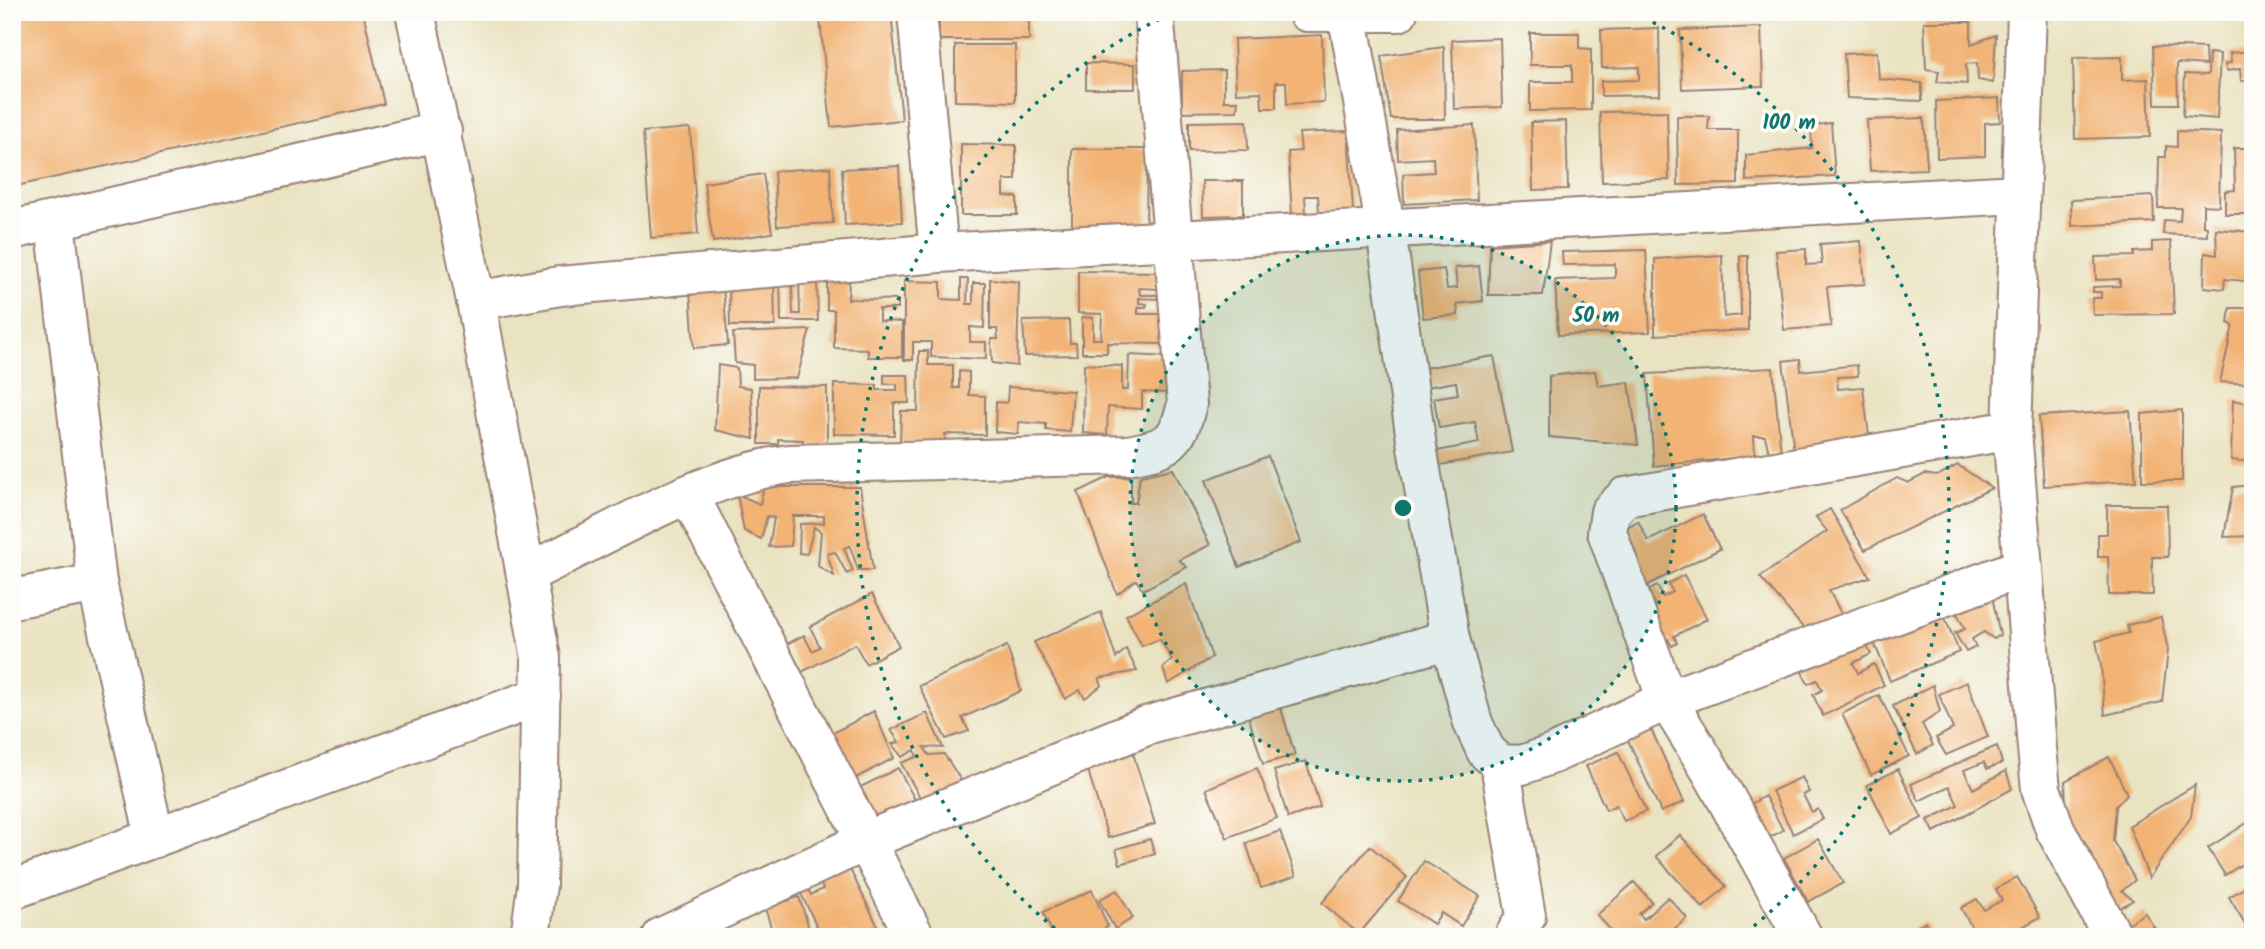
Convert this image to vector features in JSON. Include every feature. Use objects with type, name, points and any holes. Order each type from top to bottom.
[{"type":"street","points":[[415,12],[476,301],[528,573],[541,658],[537,885],[530,937]]},
{"type":"street","points":[[916,12],[939,253]]},
{"type":"street","points":[[528,573],[689,495],[738,475],[789,464],[1128,456],[1158,450],[1180,432],[1187,404],[1154,12]]},
{"type":"street","points":[[1307,12],[1398,12]]},
{"type":"street","points":[[2026,12],[2012,430],[2021,568],[2041,789],[2055,830],[2113,937]]},
{"type":"street","points":[[1348,13],[1386,231],[1417,447],[1450,639],[1472,723],[1486,751],[1500,764],[1527,916],[1514,937]]},
{"type":"street","points":[[12,230],[442,131]]},
{"type":"street","points":[[476,301],[560,286],[939,253],[1175,239],[1386,231],[2018,194]]},
{"type":"street","points":[[55,222],[97,583],[155,838]]},
{"type":"street","points":[[1803,937],[1712,773],[1667,700],[1607,532],[1610,512],[1625,497],[2012,430]]},
{"type":"street","points":[[689,495],[915,937]]},
{"type":"street","points":[[1500,764],[1522,765],[1553,754],[1667,700],[2021,568]]},
{"type":"street","points":[[12,599],[97,583]]},
{"type":"street","points":[[662,937],[866,841],[1146,726],[1450,639]]},
{"type":"street","points":[[12,890],[541,696]]},
{"type":"building","points":[[12,12],[363,12],[384,104],[12,187]]},
{"type":"building","points":[[891,12],[902,120],[831,127],[820,19]]},
{"type":"building","points":[[939,12],[1029,12],[1029,40],[939,40]]},
{"type":"building","points":[[1924,22],[1971,22],[1971,44],[1996,35],[1993,83],[1978,80],[1977,63],[1966,64],[1967,84],[1937,82],[1939,71],[1926,69]]},
{"type":"building","points":[[1761,27],[1763,86],[1682,89],[1680,30]]},
{"type":"building","points":[[1659,28],[1660,95],[1601,96],[1601,81],[1639,80],[1639,67],[1602,68],[1601,30]]},
{"type":"building","points":[[1530,33],[1579,33],[1579,48],[1591,49],[1591,110],[1530,111],[1530,82],[1572,82],[1572,65],[1530,65]]},
{"type":"building","points":[[1322,35],[1324,102],[1287,104],[1286,82],[1276,82],[1276,108],[1262,108],[1261,92],[1236,93],[1234,39]]},
{"type":"building","points":[[1500,38],[1502,107],[1454,109],[1452,40]]},
{"type":"building","points":[[955,45],[1015,45],[1015,102],[955,101]]},
{"type":"building","points":[[2153,46],[2205,48],[2206,65],[2177,63],[2178,104],[2155,104]]},
{"type":"building","points":[[1444,47],[1445,119],[1391,119],[1381,56]]},
{"type":"building","points":[[2253,51],[2253,80],[2241,81],[2240,69],[2226,71],[2225,64],[2231,63],[2230,53]]},
{"type":"building","points":[[1877,52],[1879,79],[1922,83],[1922,101],[1847,98],[1844,54]]},
{"type":"building","points":[[2209,53],[2220,54],[2217,119],[2183,116],[2185,74],[2208,75]]},
{"type":"building","points":[[2122,57],[2122,80],[2148,79],[2150,137],[2075,139],[2073,58]]},
{"type":"building","points":[[1086,63],[1135,64],[1135,89],[1086,89]]},
{"type":"building","points":[[1224,70],[1224,101],[1238,101],[1237,111],[1182,112],[1182,71]]},
{"type":"building","points":[[1999,98],[2000,122],[1985,123],[1985,156],[1937,158],[1936,101]]},
{"type":"building","points":[[1667,111],[1669,180],[1602,182],[1600,112]]},
{"type":"building","points":[[1677,116],[1709,116],[1708,130],[1738,130],[1738,184],[1678,185]]},
{"type":"building","points":[[1924,118],[1927,169],[1870,171],[1867,120]]},
{"type":"building","points":[[1247,121],[1248,150],[1189,151],[1189,122]]},
{"type":"building","points":[[1566,121],[1568,189],[1533,190],[1531,122]]},
{"type":"building","points":[[1831,123],[1835,176],[1746,181],[1746,155],[1812,148],[1811,126]]},
{"type":"building","points":[[1474,125],[1477,200],[1404,204],[1403,174],[1434,172],[1433,158],[1398,160],[1397,130]]},
{"type":"building","points":[[690,128],[698,234],[651,238],[643,132]]},
{"type":"building","points":[[1348,131],[1353,211],[1319,213],[1318,196],[1305,196],[1306,214],[1292,215],[1288,152],[1301,151],[1299,133]]},
{"type":"building","points":[[2177,131],[2221,133],[2219,206],[2203,205],[2203,226],[2207,227],[2207,236],[2163,234],[2164,220],[2180,221],[2181,208],[2158,208],[2159,157],[2166,157],[2166,146],[2177,147]]},
{"type":"building","points":[[961,144],[1016,145],[1016,180],[1004,180],[1004,196],[1017,197],[1017,215],[961,215]]},
{"type":"building","points":[[2234,148],[2253,148],[2253,214],[2225,214],[2225,191],[2235,190]]},
{"type":"building","points":[[1072,149],[1147,149],[1146,232],[1072,233]]},
{"type":"building","points":[[899,166],[902,222],[845,225],[842,169]]},
{"type":"building","points":[[830,167],[833,223],[777,226],[774,171]]},
{"type":"building","points":[[763,174],[772,233],[713,242],[704,183]]},
{"type":"building","points":[[1202,181],[1243,181],[1243,215],[1203,216]]},
{"type":"building","points":[[2153,196],[2154,222],[2072,226],[2071,200]]},
{"type":"building","points":[[2216,229],[2253,232],[2253,282],[2225,279],[2224,289],[2204,287],[2205,253],[2217,255]]},
{"type":"building","points":[[1550,241],[1543,295],[1488,295],[1490,245]]},
{"type":"building","points":[[1861,241],[1865,284],[1827,287],[1831,326],[1784,330],[1776,251],[1806,249],[1806,265],[1822,264],[1820,244]]},
{"type":"building","points":[[2171,241],[2174,314],[2093,315],[2092,298],[2101,298],[2101,292],[2093,292],[2093,287],[2120,286],[2120,279],[2096,280],[2095,257],[2134,256],[2134,252],[2152,251],[2152,242]]},
{"type":"building","points":[[1646,250],[1650,332],[1558,335],[1555,280],[1615,278],[1615,264],[1563,265],[1562,252]]},
{"type":"building","points":[[1722,255],[1724,317],[1741,315],[1740,256],[1748,256],[1748,330],[1655,335],[1655,259]]},
{"type":"building","points":[[1479,266],[1483,301],[1457,304],[1458,315],[1423,318],[1418,272],[1444,269],[1447,289],[1457,288],[1455,268]]},
{"type":"building","points":[[1078,271],[1159,272],[1159,289],[1139,288],[1140,295],[1158,295],[1157,299],[1139,298],[1139,303],[1147,304],[1146,307],[1138,307],[1138,314],[1163,314],[1163,344],[1107,343],[1107,353],[1082,353],[1082,317],[1093,318],[1093,339],[1101,339],[1102,314],[1078,313]]},
{"type":"building","points":[[780,278],[792,278],[793,314],[800,314],[799,280],[817,280],[818,321],[781,321]]},
{"type":"building","points":[[961,279],[968,279],[967,304],[973,304],[973,283],[985,283],[984,328],[970,327],[970,342],[986,342],[986,359],[931,357],[931,342],[913,342],[913,360],[904,360],[904,281],[941,282],[941,299],[961,300]]},
{"type":"building","points":[[990,279],[1019,282],[1017,366],[992,363],[991,339],[998,339],[997,329],[990,329]]},
{"type":"building","points":[[729,280],[774,280],[775,326],[730,326]]},
{"type":"building","points":[[827,280],[849,281],[848,299],[898,300],[898,309],[879,309],[879,321],[902,322],[902,357],[868,357],[868,349],[834,348],[834,310],[827,310]]},
{"type":"building","points":[[723,287],[728,345],[694,348],[690,290]]},
{"type":"building","points":[[2230,308],[2253,308],[2253,384],[2220,382],[2233,325],[2228,323]]},
{"type":"building","points":[[1069,320],[1070,343],[1076,343],[1077,355],[1025,356],[1023,321]]},
{"type":"building","points":[[810,330],[797,378],[753,379],[753,365],[735,363],[733,333]]},
{"type":"building","points":[[919,351],[928,351],[928,365],[953,365],[953,388],[959,388],[959,371],[969,372],[969,395],[985,396],[985,435],[945,434],[945,443],[900,442],[901,411],[918,411]]},
{"type":"building","points":[[1129,355],[1170,357],[1169,393],[1142,392],[1142,409],[1108,407],[1107,435],[1083,433],[1084,364],[1122,366],[1122,390],[1128,390]]},
{"type":"building","points":[[1494,356],[1512,452],[1440,465],[1437,451],[1479,443],[1475,422],[1439,428],[1434,398],[1458,394],[1456,382],[1427,387],[1424,368]]},
{"type":"building","points":[[1800,359],[1801,371],[1857,365],[1858,376],[1837,377],[1838,389],[1863,387],[1870,444],[1794,452],[1783,361]]},
{"type":"building","points":[[718,365],[737,368],[738,386],[751,388],[754,439],[715,430]]},
{"type":"building","points":[[1773,368],[1781,454],[1769,453],[1765,436],[1754,436],[1755,456],[1654,466],[1647,374]]},
{"type":"building","points":[[1595,371],[1598,386],[1629,382],[1638,445],[1549,437],[1549,376]]},
{"type":"building","points":[[884,375],[908,375],[909,403],[894,403],[894,435],[834,434],[834,384],[877,385],[877,390],[897,390],[897,384],[884,384]]},
{"type":"building","points":[[759,386],[827,387],[827,448],[802,447],[803,440],[778,439],[778,444],[759,444]]},
{"type":"building","points":[[1008,387],[1073,391],[1070,432],[1046,430],[1046,424],[1019,422],[1018,434],[995,432],[996,402],[1007,403]]},
{"type":"building","points":[[2233,400],[2253,404],[2253,462],[2231,460]]},
{"type":"building","points":[[2182,410],[2182,481],[2142,481],[2142,414]]},
{"type":"building","points":[[2130,411],[2136,481],[2044,486],[2039,416]]},
{"type":"building","points":[[1268,456],[1301,542],[1239,567],[1206,480]]},
{"type":"building","points":[[1958,465],[1992,488],[1865,550],[1840,510],[1897,478],[1908,483],[1925,474],[1937,476]]},
{"type":"building","points":[[1173,469],[1210,545],[1179,560],[1187,567],[1143,590],[1136,580],[1117,594],[1078,492],[1109,477],[1131,477],[1131,503],[1136,503],[1140,476]]},
{"type":"building","points":[[2253,485],[2253,536],[2224,537],[2233,487]]},
{"type":"building","points":[[764,487],[860,487],[873,570],[858,570],[850,546],[844,548],[853,571],[847,574],[835,552],[827,554],[834,576],[818,566],[821,532],[814,527],[807,554],[799,553],[800,524],[824,523],[824,516],[793,516],[791,546],[769,547],[774,518],[767,516],[761,539],[744,531],[737,494],[760,504]]},
{"type":"building","points":[[2107,505],[2167,505],[2168,557],[2152,557],[2153,595],[2109,595],[2108,557],[2098,557],[2098,534],[2107,534]]},
{"type":"building","points":[[1830,509],[1870,577],[1829,590],[1843,617],[1811,637],[1760,577],[1827,531],[1816,517]]},
{"type":"building","points":[[1703,514],[1720,549],[1642,588],[1614,534],[1638,521],[1648,541]]},
{"type":"building","points":[[1684,575],[1707,619],[1674,636],[1677,643],[1672,646],[1668,639],[1662,642],[1638,596],[1657,586],[1663,597],[1673,592],[1668,584]]},
{"type":"building","points":[[1186,584],[1212,657],[1168,684],[1163,668],[1172,660],[1160,639],[1142,646],[1126,615]]},
{"type":"building","points":[[872,594],[899,646],[866,664],[855,644],[802,672],[787,644],[804,635],[812,651],[820,647],[810,627]]},
{"type":"building","points":[[1992,596],[2000,635],[1994,639],[1984,632],[1972,639],[1976,647],[1966,652],[1955,633],[1965,629],[1952,604]]},
{"type":"building","points":[[1941,608],[1959,652],[1890,681],[1872,638]]},
{"type":"building","points":[[1101,612],[1116,658],[1126,649],[1137,671],[1099,678],[1102,685],[1085,698],[1080,690],[1065,699],[1034,642]]},
{"type":"building","points":[[2161,617],[2168,650],[2162,702],[2105,715],[2096,641],[2129,633],[2127,625]]},
{"type":"building","points":[[1861,635],[1871,654],[1853,663],[1858,673],[1874,664],[1884,685],[1823,716],[1813,695],[1822,690],[1817,680],[1808,684],[1799,666]]},
{"type":"building","points":[[1007,646],[1021,691],[962,718],[969,731],[946,739],[919,686]]},
{"type":"building","points":[[1967,682],[1988,737],[1946,755],[1936,738],[1953,729],[1939,694]]},
{"type":"building","points":[[1933,685],[1940,712],[1922,724],[1933,745],[1917,754],[1893,706]]},
{"type":"building","points":[[1879,695],[1909,756],[1871,775],[1842,714]]},
{"type":"building","points":[[1279,702],[1295,755],[1263,764],[1247,712]]},
{"type":"building","points":[[874,711],[894,758],[850,781],[831,734]]},
{"type":"building","points":[[927,713],[943,748],[924,747],[929,755],[944,754],[966,788],[926,808],[901,763],[917,757],[915,750],[902,757],[892,744],[899,742],[891,730]]},
{"type":"building","points":[[1651,729],[1684,802],[1661,812],[1628,740]]},
{"type":"building","points":[[1997,746],[2002,763],[1987,769],[1984,762],[1964,770],[1973,789],[2006,771],[2012,789],[1934,832],[1928,820],[1958,805],[1949,786],[1919,801],[1911,784]]},
{"type":"building","points":[[1131,747],[1155,824],[1108,838],[1085,760]]},
{"type":"building","points":[[1618,752],[1646,811],[1624,821],[1616,805],[1606,810],[1586,766]]},
{"type":"building","points":[[2109,757],[2127,794],[2116,806],[2113,841],[2135,880],[2122,891],[2133,900],[2118,909],[2067,831],[2065,781]]},
{"type":"building","points":[[1306,761],[1320,807],[1288,818],[1274,771]]},
{"type":"building","points":[[898,768],[921,811],[874,836],[851,792]]},
{"type":"building","points":[[1257,768],[1277,818],[1227,838],[1206,789]]},
{"type":"building","points":[[1898,769],[1922,818],[1891,834],[1867,785]]},
{"type":"building","points":[[1802,777],[1809,792],[1803,795],[1812,812],[1818,809],[1823,819],[1793,834],[1772,791]]},
{"type":"building","points":[[2195,785],[2191,817],[2149,878],[2129,826]]},
{"type":"building","points":[[1765,796],[1783,830],[1763,841],[1744,808]]},
{"type":"building","points":[[2253,819],[2253,877],[2244,863],[2225,875],[2208,848]]},
{"type":"building","points":[[1280,831],[1296,876],[1261,888],[1246,843]]},
{"type":"building","points":[[1680,835],[1726,886],[1703,908],[1656,856]]},
{"type":"building","points":[[1150,839],[1155,854],[1120,864],[1116,849]]},
{"type":"building","points":[[1818,839],[1843,883],[1808,902],[1784,858]]},
{"type":"building","points":[[1370,846],[1407,877],[1359,934],[1322,903]]},
{"type":"building","points":[[842,853],[883,937],[848,937],[845,931],[833,937],[822,937],[793,877],[800,873],[811,895],[823,889],[813,867]]},
{"type":"building","points":[[1424,861],[1480,896],[1461,926],[1441,913],[1434,924],[1398,901]]},
{"type":"building","points":[[2017,877],[2040,917],[2004,937],[1977,937],[1961,908],[1977,899],[1984,910],[2002,900],[1996,889]]},
{"type":"building","points":[[1634,882],[1652,902],[1639,914],[1644,919],[1668,897],[1687,918],[1665,937],[1617,937],[1597,915]]},
{"type":"building","points":[[2253,883],[2253,937],[2229,897]]},
{"type":"building","points":[[1092,890],[1108,927],[1085,937],[1054,937],[1043,912]]},
{"type":"building","points":[[1117,890],[1133,918],[1115,929],[1099,900]]},
{"type":"building","points":[[799,897],[812,937],[774,937],[765,908]]},
{"type":"building","points":[[2145,913],[2160,937],[2135,937],[2127,924]]},
{"type":"building","points":[[1925,922],[1933,937],[1898,937]]}]
